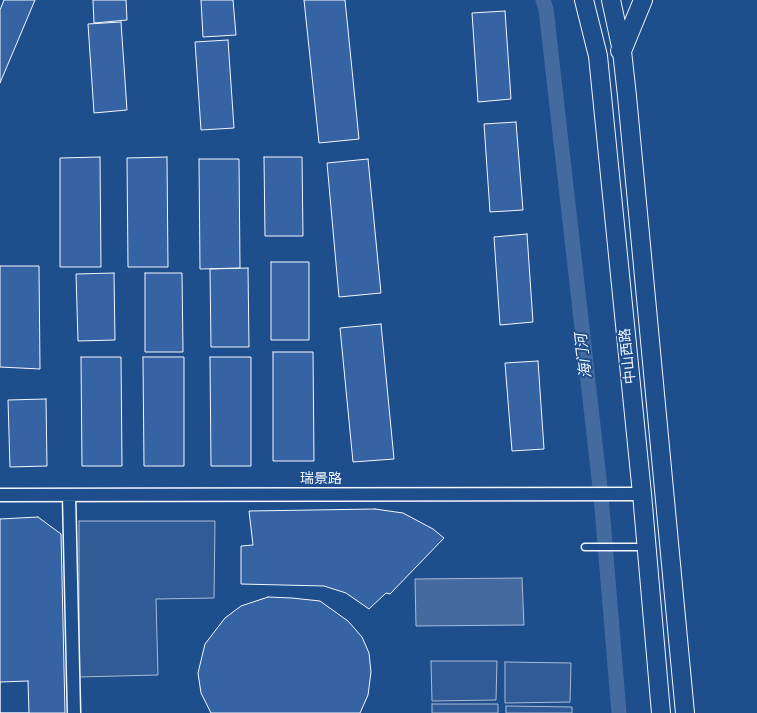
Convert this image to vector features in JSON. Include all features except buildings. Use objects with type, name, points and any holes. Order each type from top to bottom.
[{"type":"main road","name":"中山西路","points":[[584,0],[598,56],[642,494],[661,713]]},
{"type":"main road","name":"中山西路","points":[[611,0],[622,50],[685,713]]},
{"type":"main road","points":[[598,56],[622,50],[643,0]]},
{"type":"street","name":"瑞景路","points":[[0,495],[642,494]]},
{"type":"street","points":[[69,495],[74,713]]},
{"type":"lane","points":[[585,547],[646,547]]},
{"type":"shaded area","points":[[79,521],[215,521],[214,598],[156,599],[158,675],[79,677]]},
{"type":"shaded area","points":[[522,578],[524,625],[416,626],[415,579]]},
{"type":"shaded area","points":[[431,661],[497,661],[496,700],[432,701]]},
{"type":"shaded area","points":[[505,662],[571,663],[570,702],[505,703]]},
{"type":"shaded area","points":[[432,704],[498,704],[498,713],[432,713]]},
{"type":"shaded area","points":[[506,706],[572,707],[572,713],[506,713]]},
{"type":"waterway","name":"海门河","points":[[543,0],[546,9],[601,496],[619,713]]}]
